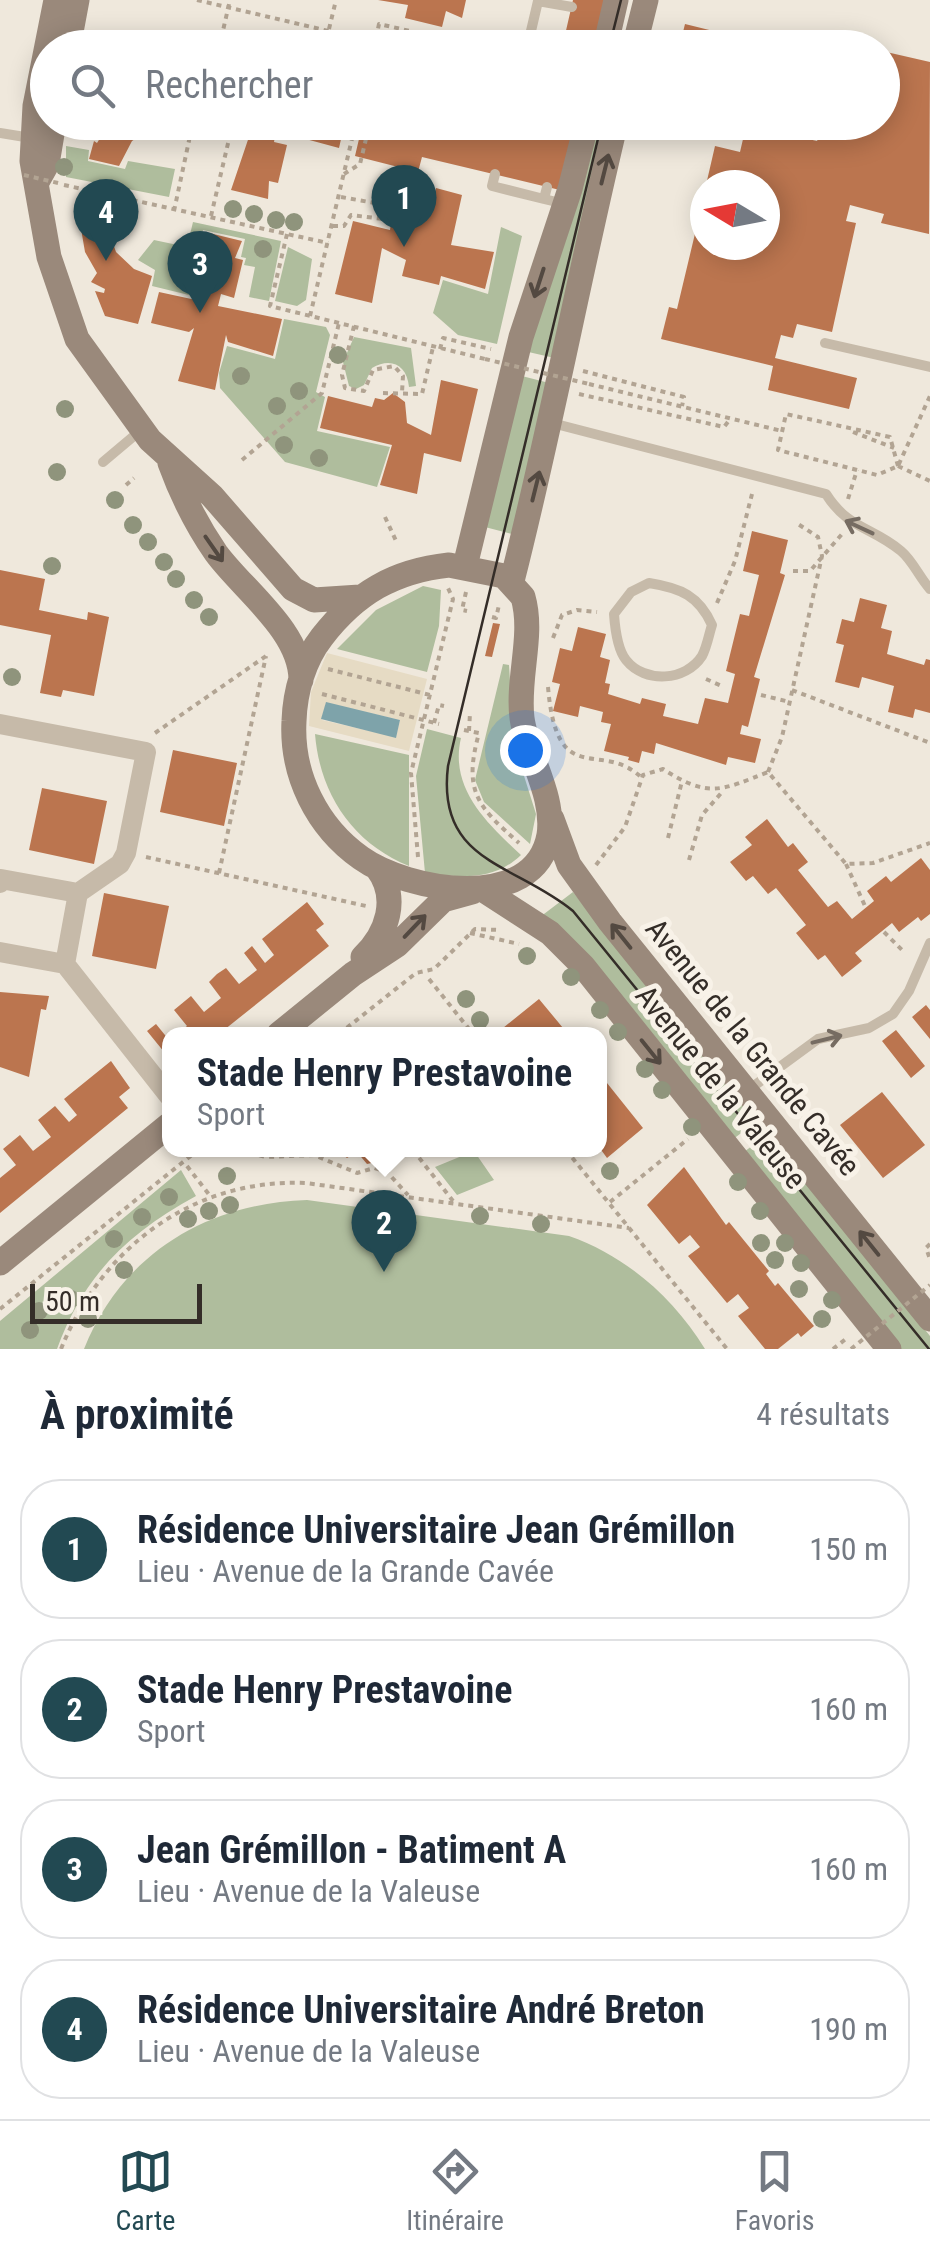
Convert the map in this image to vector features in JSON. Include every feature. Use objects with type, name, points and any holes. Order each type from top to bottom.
[{"type":"main road","points":[[51,30],[56,0]]},
{"type":"main road","points":[[71,30],[77,0]]},
{"type":"main road","points":[[609,30],[616,0]]},
{"type":"main road","points":[[638,30],[646,0]]},
{"type":"main road","points":[[32,140],[31,177],[42,228],[66,313],[92,364],[170,462],[212,496],[297,593],[331,602],[360,597]]},
{"type":"main road","points":[[31,177],[46,164],[51,140]]},
{"type":"main road","points":[[465,579],[552,197],[578,140]]},
{"type":"main road","points":[[288,1027],[353,974],[397,946],[442,900],[520,878],[541,856],[548,835],[547,803],[522,721],[526,612],[512,581],[551,422],[575,290],[612,140]]},
{"type":"main road","points":[[170,462],[184,502],[207,540],[292,645],[309,687]]},
{"type":"main road","points":[[482,889],[432,883],[377,868],[338,838],[307,792],[294,740],[316,644],[360,597],[397,576],[512,581]]},
{"type":"main road","name":"Avenue de la Grande Cavée","points":[[547,803],[570,865],[930,1320]]},
{"type":"main road","points":[[353,974],[386,924],[388,894],[377,868]]},
{"type":"main road","name":"Avenue de la Valeuse","points":[[482,889],[550,934],[583,966],[889,1349]]},
{"type":"main road","points":[[0,1263],[162,1131]]},
{"type":"street","points":[[0,724],[146,752],[126,852],[120,864],[78,893],[1,879],[0,883]]},
{"type":"street","points":[[65,964],[78,893]]},
{"type":"street","points":[[0,952],[65,964],[162,1087]]},
{"type":"lane","points":[[531,30],[538,1],[572,7]]},
{"type":"lane","points":[[0,133],[30,138]]},
{"type":"lane","points":[[495,174],[492,186],[552,197]]},
{"type":"lane","points":[[825,343],[930,367]]},
{"type":"lane","points":[[551,422],[826,494],[842,520],[896,548],[930,589]]},
{"type":"lane","points":[[102,462],[142,429]]},
{"type":"lane","points":[[649,583],[676,587],[702,604],[712,625],[702,656],[683,674],[660,677],[640,672],[624,658],[614,614],[631,592],[649,583]]},
{"type":"lane","points":[[746,1091],[818,1039],[869,1028],[893,1014],[909,991],[930,943]]},
{"type":"path","points":[[197,0],[325,30]]},
{"type":"path","points":[[224,30],[230,0]]},
{"type":"path","points":[[329,30],[336,0]]},
{"type":"path","points":[[378,30],[380,24],[405,30]]},
{"type":"path","points":[[174,210],[189,140]]},
{"type":"path","points":[[212,216],[228,140]]},
{"type":"path","points":[[310,316],[352,140]]},
{"type":"path","points":[[344,174],[360,164],[366,140]]},
{"type":"path","points":[[31,177],[328,243]]},
{"type":"path","points":[[339,197],[395,207]]},
{"type":"path","points":[[332,226],[344,226],[351,215],[383,219],[386,205]]},
{"type":"path","points":[[287,234],[270,306],[782,431]]},
{"type":"path","points":[[242,460],[322,393],[339,323]]},
{"type":"path","points":[[354,326],[342,374],[345,388],[364,391],[373,370],[386,365],[398,368],[403,376],[399,392]]},
{"type":"path","points":[[440,348],[443,338],[489,349]]},
{"type":"path","points":[[382,393],[422,394],[433,346]]},
{"type":"path","points":[[579,370],[684,397],[682,406]]},
{"type":"path","points":[[573,392],[724,427],[730,418]]},
{"type":"path","points":[[898,466],[890,437],[786,414],[778,450],[877,475],[898,466],[930,396]]},
{"type":"path","points":[[898,466],[930,481]]},
{"type":"path","points":[[707,614],[720,600],[735,561],[757,475]]},
{"type":"path","points":[[126,485],[134,478]]},
{"type":"path","points":[[385,518],[396,542]]},
{"type":"path","points":[[689,860],[702,815],[723,791],[768,772],[790,702],[822,556],[818,537],[798,524]]},
{"type":"path","points":[[793,571],[810,571],[852,524]]},
{"type":"path","points":[[465,579],[462,610],[467,612]]},
{"type":"path","points":[[419,869],[411,774],[453,599],[447,587]]},
{"type":"path","points":[[492,617],[496,618],[498,609]]},
{"type":"path","points":[[551,647],[562,616],[577,610],[614,614]]},
{"type":"path","points":[[146,752],[155,733],[266,656],[219,873]]},
{"type":"path","points":[[325,668],[430,695]]},
{"type":"path","points":[[547,678],[550,716],[564,746],[580,760],[634,770],[643,780]]},
{"type":"path","points":[[309,687],[436,723],[438,705],[444,706]]},
{"type":"path","points":[[792,690],[930,742]]},
{"type":"path","points":[[761,696],[790,702]]},
{"type":"path","points":[[470,713],[466,730],[479,733],[470,776],[479,802],[526,850]]},
{"type":"path","points":[[592,868],[625,827],[643,780],[663,769],[682,782],[723,791]]},
{"type":"path","points":[[768,772],[846,864],[865,906]]},
{"type":"path","points":[[668,838],[682,782]]},
{"type":"path","points":[[846,864],[872,862],[930,844]]},
{"type":"path","points":[[126,852],[366,906]]},
{"type":"path","points":[[884,932],[918,966]]},
{"type":"path","points":[[348,1027],[416,973],[434,969],[470,933]]},
{"type":"path","points":[[428,979],[467,1027]]},
{"type":"path","points":[[609,1202],[688,1139]]},
{"type":"path","points":[[0,1309],[189,1157]]},
{"type":"path","points":[[319,1157],[357,1172],[374,1168],[387,1172],[408,1195]]},
{"type":"path","points":[[418,1157],[453,1201]]},
{"type":"path","points":[[572,1157],[727,1349]]},
{"type":"path","points":[[187,1166],[212,1197]]},
{"type":"path","points":[[60,1349],[83,1301],[126,1248],[180,1211],[212,1197],[276,1182],[408,1195],[629,1228]]},
{"type":"path","points":[[930,1244],[926,1248],[930,1259]]},
{"type":"path","points":[[851,1349],[930,1286]]},
{"type":"path","points":[[833,1349],[846,1338]]},
{"type":"green space","points":[[592,140],[605,140],[559,359],[524,351]]},
{"type":"green space","points":[[66,146],[89,150],[88,161],[125,169],[128,161],[175,169],[169,197],[66,177]]},
{"type":"green space","points":[[193,222],[281,241],[269,301],[249,297],[255,267],[244,265],[246,258],[241,257],[245,239],[203,230],[193,296],[152,286],[155,270],[138,260],[154,240],[187,247]]},
{"type":"green space","points":[[501,227],[522,236],[497,344],[458,335],[433,313],[443,280],[488,294]]},
{"type":"green space","points":[[288,247],[312,259],[306,300],[297,306],[275,301]]},
{"type":"green space","points":[[284,319],[326,327],[330,335],[316,392],[325,397],[317,431],[390,447],[377,487],[285,462],[220,388],[219,373],[227,346],[275,359]]},
{"type":"green space","points":[[354,337],[411,348],[416,386],[409,387],[401,368],[386,363],[372,368],[364,385],[356,389],[349,386],[343,362]]},
{"type":"green space","points":[[518,375],[553,384],[516,535],[481,526]]},
{"type":"green space","points":[[423,586],[441,590],[439,626],[427,672],[337,649],[376,610]]},
{"type":"green space","points":[[503,664],[509,665],[514,744],[536,814],[530,844],[484,802],[475,780]]},
{"type":"green space","points":[[427,729],[461,738],[459,756],[466,789],[484,818],[521,855],[510,864],[476,876],[425,873],[416,776]]},
{"type":"green space","points":[[315,734],[409,755],[409,866],[371,844],[343,814],[324,777]]},
{"type":"green space","points":[[573,892],[757,1121],[732,1140],[540,917]]},
{"type":"green space","points":[[769,1133],[930,1336],[930,1349],[901,1349],[744,1152]]},
{"type":"green space","points":[[459,1157],[478,1157],[494,1180],[457,1195],[435,1167]]},
{"type":"green space","points":[[181,1170],[196,1196],[149,1225],[111,1259],[81,1299],[57,1349],[0,1349],[0,1321]]},
{"type":"green space","points":[[307,1200],[569,1236],[610,1255],[646,1280],[678,1312],[705,1349],[84,1349],[100,1315],[121,1286],[172,1240],[235,1211]]},
{"type":"shaded area","points":[[327,653],[427,679],[409,751],[309,726],[311,692]],"holes":[[[326,703],[400,720],[396,737],[322,720]]]},
{"type":"water","points":[[326,702],[400,720],[396,738],[321,719]]},
{"type":"building","points":[[378,0],[466,0],[462,18],[446,11],[442,27],[405,18],[408,5]]},
{"type":"building","points":[[573,0],[610,0],[603,30],[566,30]]},
{"type":"building","points":[[685,24],[709,30],[684,30]]},
{"type":"building","points":[[900,55],[930,62],[929,234],[881,223],[884,214],[850,205],[846,221],[856,223],[832,332],[797,324],[793,338],[781,335],[775,358],[857,378],[849,409],[768,390],[773,366],[661,339],[669,307],[677,309],[690,255],[690,260],[780,260],[780,170],[709,170],[715,146],[740,152],[743,140],[900,140]]},
{"type":"building","points":[[134,140],[119,166],[89,159],[94,141]]},
{"type":"building","points":[[248,140],[274,140],[287,145],[278,183],[269,181],[268,199],[231,190]]},
{"type":"building","points":[[309,140],[341,140],[339,148]]},
{"type":"building","points":[[359,140],[577,140],[564,191],[422,157],[418,172],[355,156]]},
{"type":"building","points":[[396,188],[434,197],[436,188],[462,195],[451,245],[494,252],[485,289],[441,276],[439,285],[402,276],[406,260],[382,248],[372,303],[335,294],[353,221],[390,230]]},
{"type":"building","points":[[80,198],[109,206],[107,226],[116,252],[134,269],[152,276],[138,324],[105,316],[95,291],[104,293],[105,289],[91,282],[97,273],[85,252],[79,217],[75,217]]},
{"type":"building","points":[[205,232],[242,241],[235,258],[243,260],[234,298],[221,294],[218,306],[282,319],[273,356],[228,342],[226,335],[215,390],[178,381],[194,328],[189,332],[151,323],[159,292],[196,300]]},
{"type":"building","points":[[441,380],[478,389],[461,462],[424,453],[417,494],[380,485],[392,445],[320,428],[328,396],[372,407],[375,398],[384,400],[393,393],[405,402],[407,423],[431,435]]},
{"type":"building","points":[[752,531],[788,540],[780,573],[785,575],[754,677],[760,679],[748,727],[742,725],[740,734],[761,739],[755,763],[728,757],[726,765],[656,743],[654,754],[642,751],[639,763],[604,751],[611,724],[601,722],[603,712],[580,706],[578,717],[553,711],[560,684],[552,682],[560,648],[572,651],[578,627],[606,634],[600,657],[610,660],[605,683],[610,684],[608,694],[640,704],[642,698],[666,704],[663,716],[698,724],[705,698],[728,703],[735,674],[726,671],[740,614],[749,616],[759,575],[743,571]]},
{"type":"building","points":[[0,570],[45,579],[39,610],[87,620],[88,612],[109,617],[94,696],[63,690],[61,697],[40,693],[51,635],[0,625]]},
{"type":"building","points":[[860,598],[887,605],[881,628],[892,631],[887,654],[924,665],[926,659],[930,660],[930,713],[915,709],[913,718],[888,712],[894,686],[862,677],[859,688],[835,682],[844,645],[836,643],[842,619],[854,622]]},
{"type":"building","points":[[493,623],[500,624],[492,657],[485,656]]},
{"type":"building","points":[[173,750],[237,763],[224,826],[160,812]]},
{"type":"building","points":[[42,788],[107,801],[94,864],[29,850]]},
{"type":"building","points":[[767,819],[788,847],[793,843],[808,862],[798,870],[828,907],[837,901],[852,919],[874,901],[867,891],[886,876],[891,882],[921,858],[930,870],[930,914],[921,921],[918,917],[899,932],[892,923],[855,953],[862,961],[842,977],[825,955],[818,960],[796,933],[806,925],[776,888],[768,894],[753,876],[746,881],[730,862],[752,845],[745,837]]},
{"type":"building","points":[[104,893],[169,906],[156,969],[92,956]]},
{"type":"building","points":[[307,902],[324,924],[316,930],[329,946],[228,1027],[186,1027],[174,1010],[191,996],[204,1012],[221,998],[209,982],[226,968],[239,984],[257,970],[244,953],[252,946],[265,963],[274,955],[262,939]]},
{"type":"building","points":[[0,992],[49,996],[46,1010],[41,1009],[29,1077],[0,1067]]},
{"type":"building","points":[[539,999],[562,1027],[504,1027]]},
{"type":"building","points":[[926,1005],[930,1010],[930,1039],[912,1017]]},
{"type":"building","points":[[156,1024],[162,1031],[162,1049],[147,1031]]},
{"type":"building","points":[[896,1030],[925,1066],[911,1078],[882,1041]]},
{"type":"building","points":[[111,1061],[130,1088],[119,1097],[128,1108],[0,1213],[0,1178],[16,1165],[3,1149],[20,1135],[33,1151],[51,1137],[38,1120],[55,1106],[69,1122],[77,1115],[64,1099]]},
{"type":"building","points":[[607,1083],[643,1128],[606,1157]]},
{"type":"building","points":[[882,1092],[925,1145],[883,1178],[840,1125]]},
{"type":"building","points":[[361,1157],[378,1157],[376,1162],[367,1164]]},
{"type":"building","points":[[684,1167],[726,1225],[729,1222],[769,1271],[766,1274],[775,1286],[778,1283],[814,1326],[801,1337],[798,1333],[778,1349],[765,1349],[738,1316],[749,1308],[738,1294],[727,1303],[688,1256],[700,1247],[690,1235],[679,1244],[647,1205]]},
{"type":"tram line","points":[[614,30],[621,0]]},
{"type":"tram line","points":[[598,140],[448,766],[448,798],[454,823],[484,857],[573,911],[929,1349]]},
{"type":"place","name":"Résidence Universitaire Jean Grémillon","points":[[404,247]]},
{"type":"place","name":"Résidence Universitaire André Breton","points":[[106,261]]},
{"type":"place","name":"Jean Grémillon - Batiment A","points":[[200,313]]},
{"type":"place","name":"Stade Henry Prestavoine","points":[[384,1272]]}]
